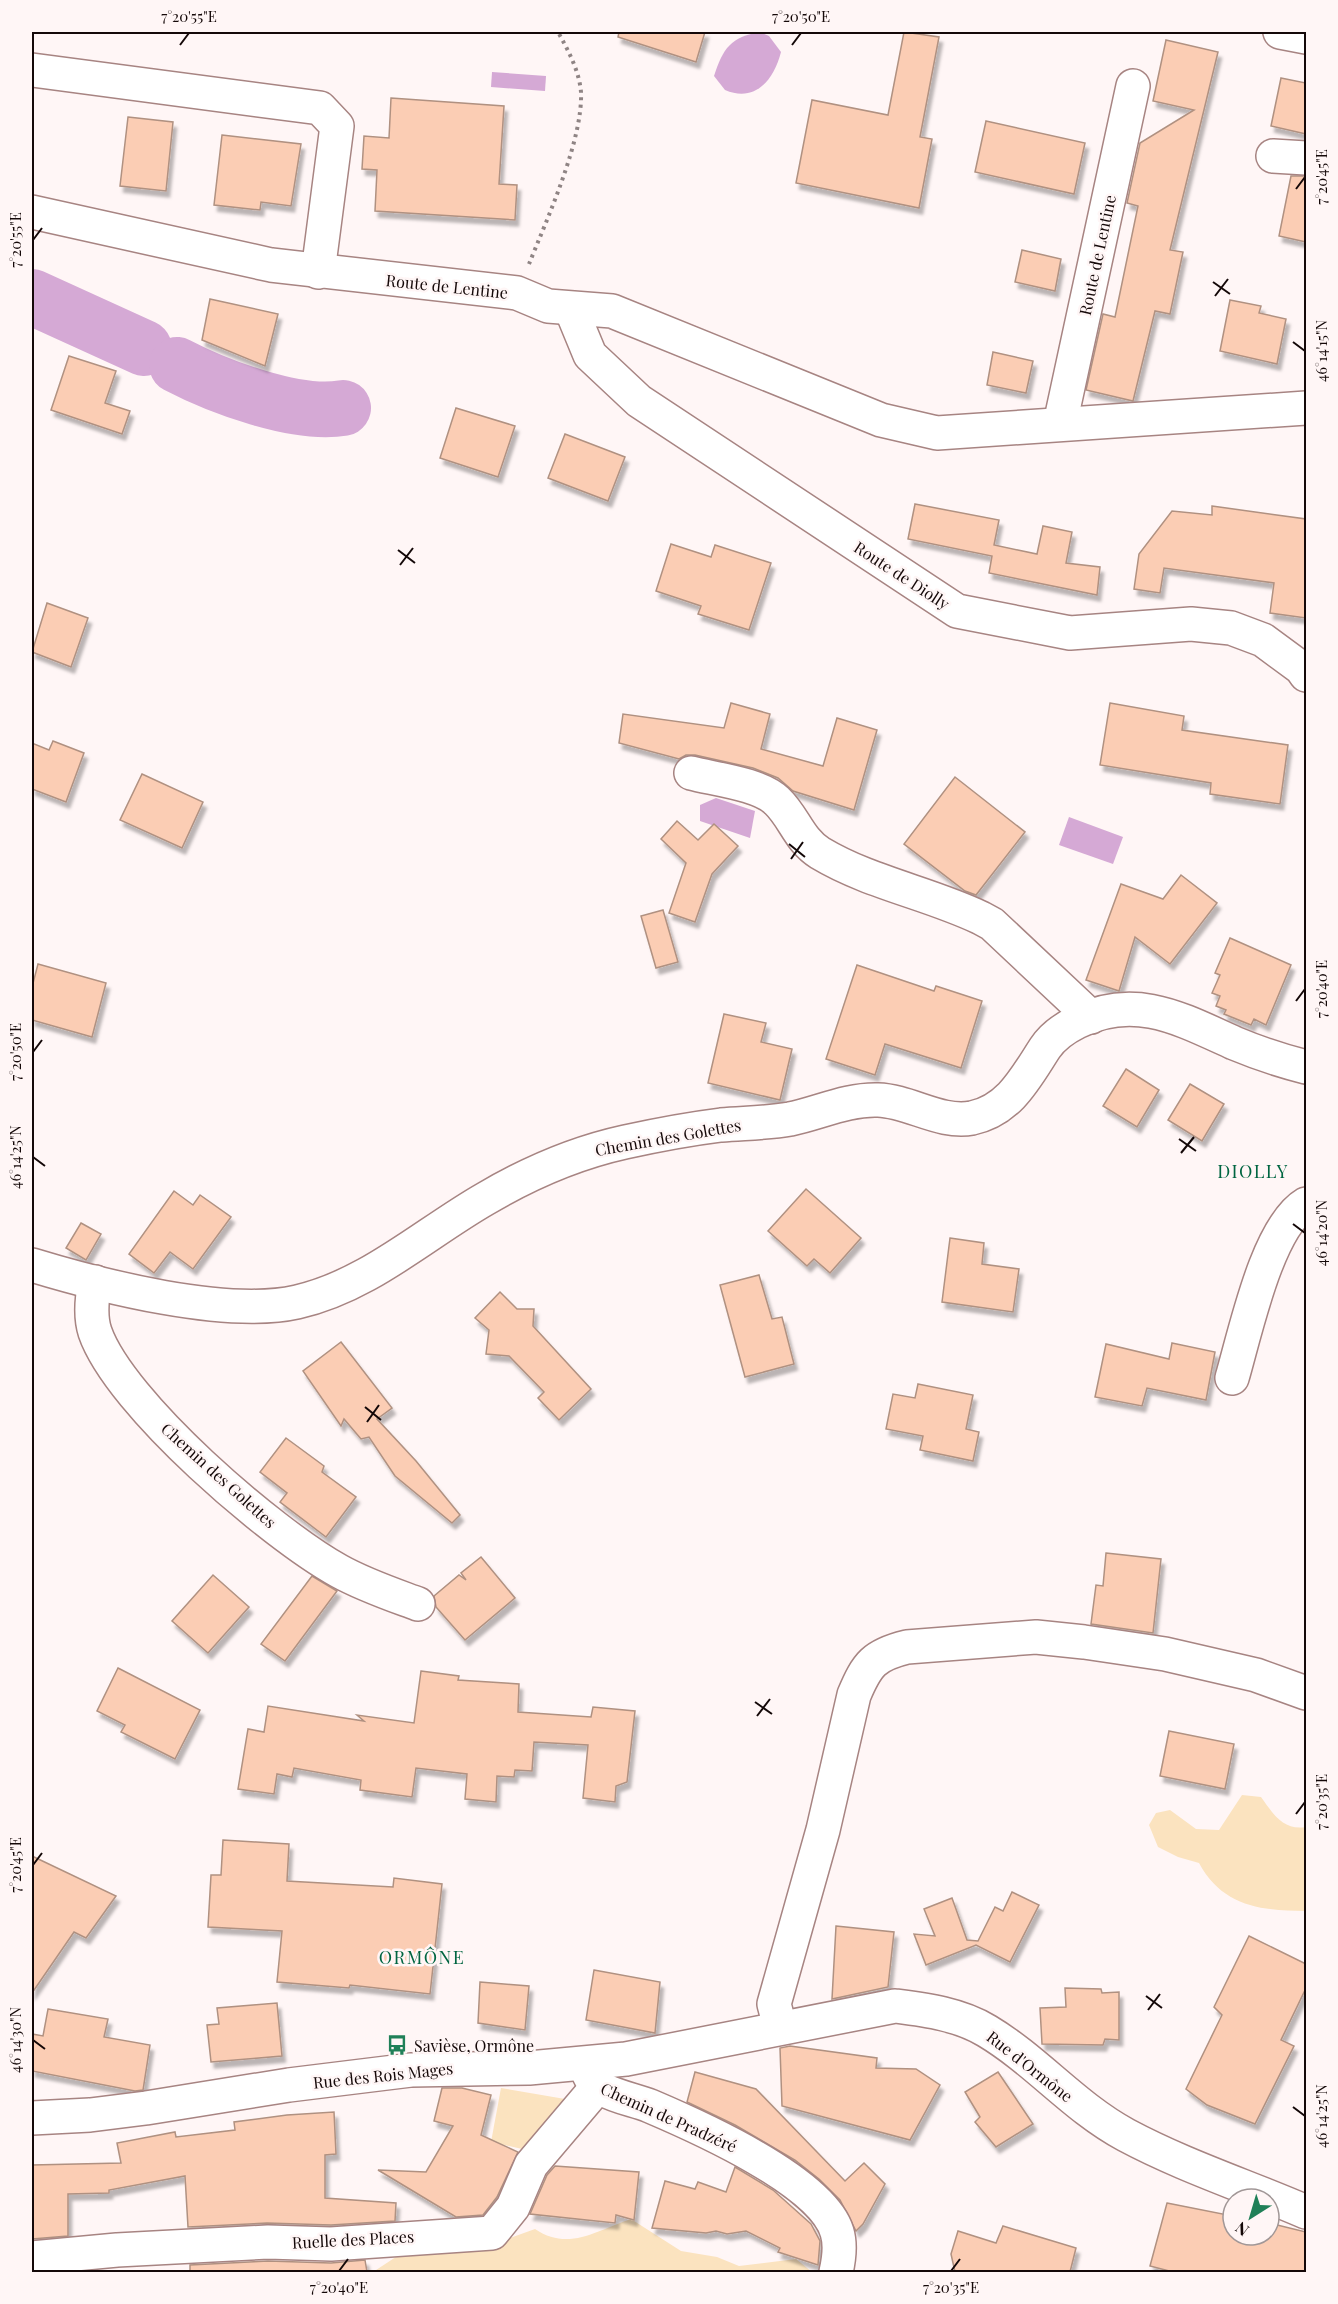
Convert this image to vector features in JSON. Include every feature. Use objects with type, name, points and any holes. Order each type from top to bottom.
[{"type":"street","points":[[1280,32],[1306,37]]},
{"type":"street","points":[[32,70],[320,108],[338,126],[318,272]]},
{"type":"street","name":"Route de Lentine","points":[[1060,424],[1133,86]]},
{"type":"street","points":[[1272,156],[1306,158]]},
{"type":"street","name":"Route de Lentine","points":[[32,213],[272,265],[517,293],[548,306],[612,311],[881,420],[937,433],[1306,408]]},
{"type":"street","name":"Route de Diolly","points":[[572,309],[590,355],[639,401],[957,611],[1070,633],[1191,624],[1232,628],[1263,640],[1301,668],[1306,675]]},
{"type":"street","points":[[691,773],[766,793],[785,810],[806,841],[821,854],[885,882],[981,918],[1090,1017]]},
{"type":"street","name":"Chemin des Golettes","points":[[32,1265],[95,1282],[223,1305],[278,1305],[300,1302],[375,1269],[518,1180],[594,1150],[679,1132],[791,1119],[856,1102],[892,1102],[960,1119],[983,1114],[1008,1099],[1023,1084],[1054,1036],[1090,1017],[1113,1011],[1132,1010],[1174,1016],[1270,1057],[1306,1067]]},
{"type":"street","points":[[1232,1378],[1277,1236],[1292,1216],[1306,1204]]},
{"type":"street","name":"Chemin des Golettes","points":[[95,1282],[93,1323],[102,1346],[138,1398],[180,1443],[237,1495],[319,1559],[360,1582],[418,1604]]},
{"type":"street","points":[[780,2027],[774,2004],[797,1914],[823,1830],[854,1695],[863,1674],[873,1661],[887,1652],[907,1647],[1036,1637],[1165,1654],[1256,1675],[1306,1693]]},
{"type":"street","name":"Rue d'Ormône","points":[[735,2037],[895,2006],[933,2011],[964,2020],[986,2030],[1086,2110],[1126,2135],[1175,2160],[1306,2212]]},
{"type":"street","name":"Rue des Rois Mages","points":[[32,2118],[80,2116],[146,2108],[289,2085],[411,2070],[530,2068],[592,2075],[658,2054],[735,2037]]},
{"type":"street","name":"Ruelle des Places","points":[[32,2258],[129,2249],[268,2242],[331,2244],[492,2233],[513,2207],[531,2165],[592,2075]]},
{"type":"street","name":"Chemin de Pradzéré","points":[[592,2075],[718,2137],[790,2179],[821,2207],[837,2230],[840,2252],[836,2272]]},
{"type":"path","points":[[517,293],[557,194],[579,121],[580,91],[576,71],[558,32]]},
{"type":"shaded area","points":[[760,32],[769,36],[781,52],[774,72],[762,86],[754,91],[736,93],[725,90],[714,76],[725,51],[742,37]]},
{"type":"shaded area","points":[[492,72],[546,76],[545,91],[491,87]]},
{"type":"shaded area","points":[[716,798],[755,811],[750,838],[700,821],[700,805]]},
{"type":"shaded area","points":[[1069,817],[1123,837],[1113,864],[1059,845]]},
{"type":"shaded area","points":[[1242,1795],[1261,1797],[1285,1824],[1298,1828],[1306,1827],[1306,1911],[1274,1910],[1244,1903],[1219,1889],[1199,1863],[1178,1857],[1158,1847],[1149,1825],[1156,1813],[1170,1810],[1196,1829],[1219,1830]]},
{"type":"shaded area","points":[[501,2088],[565,2099],[531,2151],[491,2142]]},
{"type":"shaded area","points":[[631,2219],[681,2251],[717,2257],[739,2266],[796,2259],[812,2272],[373,2272],[405,2251],[485,2247],[535,2229],[547,2236],[571,2239],[595,2233]]},
{"type":"building","points":[[619,32],[705,32],[696,62],[618,37]]},
{"type":"building","points":[[904,32],[939,37],[920,137],[932,139],[919,208],[796,183],[812,100],[888,115]]},
{"type":"building","points":[[1166,40],[1218,52],[1170,250],[1183,252],[1170,314],[1155,311],[1133,401],[1086,390],[1103,314],[1115,317],[1138,206],[1127,203],[1140,143],[1194,110],[1153,101]]},
{"type":"building","points":[[1281,78],[1306,83],[1306,134],[1271,126]]},
{"type":"building","points":[[391,98],[504,106],[499,184],[517,185],[515,220],[375,211],[377,170],[362,169],[364,136],[389,138]]},
{"type":"building","points":[[128,117],[173,122],[166,191],[120,186]]},
{"type":"building","points":[[986,121],[1085,143],[1074,194],[975,172]]},
{"type":"building","points":[[222,135],[301,144],[291,206],[261,202],[260,210],[214,205]]},
{"type":"building","points":[[1291,176],[1306,176],[1306,242],[1279,236]]},
{"type":"building","points":[[1022,250],[1061,259],[1055,291],[1015,282]]},
{"type":"building","points":[[210,299],[278,314],[265,366],[202,340]]},
{"type":"building","points":[[1230,300],[1261,306],[1259,313],[1286,319],[1277,364],[1220,351]]},
{"type":"building","points":[[993,352],[1033,361],[1026,393],[987,385]]},
{"type":"building","points":[[69,356],[116,371],[105,403],[130,411],[122,434],[51,410]]},
{"type":"building","points":[[456,408],[515,426],[498,477],[440,458]]},
{"type":"building","points":[[565,434],[625,457],[608,501],[548,478]]},
{"type":"building","points":[[915,504],[999,520],[994,545],[1037,554],[1043,526],[1072,532],[1066,563],[1100,567],[1097,595],[989,573],[992,556],[908,539]]},
{"type":"building","points":[[1212,506],[1306,519],[1306,618],[1270,613],[1274,583],[1164,568],[1160,593],[1134,589],[1139,554],[1172,511],[1212,515]]},
{"type":"building","points":[[671,544],[711,557],[715,545],[771,563],[749,630],[698,614],[701,606],[656,591]]},
{"type":"building","points":[[47,603],[88,618],[71,667],[32,652]]},
{"type":"building","points":[[731,703],[770,714],[761,749],[823,766],[837,718],[877,730],[854,810],[793,791],[778,778],[753,768],[695,755],[686,755],[679,759],[619,743],[623,714],[724,728]]},
{"type":"building","points":[[1110,703],[1184,716],[1182,730],[1288,745],[1280,804],[1210,794],[1211,783],[1100,765]]},
{"type":"building","points":[[53,741],[84,753],[66,802],[32,789],[32,743],[49,750]]},
{"type":"building","points":[[142,774],[203,802],[182,848],[120,820]]},
{"type":"building","points":[[955,777],[1025,832],[976,895],[965,891],[904,844]]},
{"type":"building","points":[[677,821],[698,840],[714,824],[738,846],[712,874],[695,922],[669,913],[686,863],[661,839]]},
{"type":"building","points":[[1181,875],[1217,903],[1170,964],[1135,937],[1119,991],[1086,980],[1121,884],[1163,899]]},
{"type":"building","points":[[663,910],[678,962],[656,968],[641,916]]},
{"type":"building","points":[[1230,938],[1291,965],[1266,1025],[1254,1019],[1251,1025],[1224,1014],[1226,1010],[1216,1006],[1220,996],[1212,993],[1220,975],[1215,973]]},
{"type":"building","points":[[38,964],[106,983],[92,1037],[32,1020],[32,987]]},
{"type":"building","points":[[857,965],[934,991],[936,986],[982,1001],[961,1068],[885,1044],[875,1075],[826,1059]]},
{"type":"building","points":[[724,1014],[766,1023],[761,1042],[792,1049],[780,1100],[708,1083]]},
{"type":"building","points":[[1126,1069],[1159,1090],[1137,1127],[1103,1106]]},
{"type":"building","points":[[1190,1084],[1224,1104],[1202,1141],[1168,1120]]},
{"type":"building","points":[[806,1189],[861,1238],[830,1273],[814,1259],[807,1266],[768,1231]]},
{"type":"building","points":[[174,1191],[193,1205],[200,1195],[231,1217],[193,1269],[170,1252],[154,1273],[129,1254]]},
{"type":"building","points":[[81,1223],[101,1234],[86,1260],[66,1248]]},
{"type":"building","points":[[950,1238],[984,1243],[982,1264],[1019,1269],[1013,1312],[942,1302]]},
{"type":"building","points":[[759,1275],[772,1319],[782,1317],[794,1364],[745,1377],[720,1285]]},
{"type":"building","points":[[500,1292],[517,1309],[534,1309],[533,1326],[591,1389],[559,1420],[538,1398],[544,1392],[509,1356],[486,1354],[489,1330],[475,1318]]},
{"type":"building","points":[[341,1342],[392,1408],[377,1419],[416,1461],[460,1515],[452,1523],[395,1476],[369,1437],[361,1439],[344,1419],[341,1426],[303,1371]]},
{"type":"building","points":[[1172,1343],[1215,1352],[1206,1400],[1147,1388],[1142,1406],[1095,1397],[1106,1344],[1169,1359]]},
{"type":"building","points":[[918,1384],[973,1395],[966,1429],[979,1432],[973,1461],[920,1450],[923,1436],[886,1429],[893,1394],[915,1398]]},
{"type":"building","points":[[286,1438],[324,1466],[322,1472],[356,1497],[326,1537],[280,1502],[287,1493],[260,1472]]},
{"type":"building","points":[[1106,1553],[1161,1559],[1153,1633],[1091,1624],[1096,1585],[1103,1586]]},
{"type":"building","points":[[481,1557],[515,1598],[465,1640],[436,1607],[434,1596],[459,1575],[466,1580],[461,1573]]},
{"type":"building","points":[[213,1575],[249,1607],[208,1653],[172,1621]]},
{"type":"building","points":[[312,1576],[337,1591],[285,1661],[261,1644]]},
{"type":"building","points":[[118,1668],[200,1710],[175,1759],[121,1732],[125,1725],[97,1711]]},
{"type":"building","points":[[421,1671],[459,1676],[458,1680],[519,1684],[518,1712],[591,1717],[593,1707],[635,1711],[627,1782],[616,1786],[615,1802],[583,1798],[588,1745],[534,1742],[532,1771],[515,1770],[514,1777],[497,1776],[496,1802],[465,1799],[467,1774],[416,1768],[412,1797],[360,1790],[361,1780],[294,1768],[292,1777],[277,1774],[274,1794],[238,1789],[248,1729],[264,1732],[268,1706],[364,1721],[357,1715],[414,1723]]},
{"type":"building","points":[[1169,1731],[1234,1744],[1225,1789],[1160,1776]]},
{"type":"building","points":[[223,1840],[289,1844],[287,1881],[393,1887],[394,1878],[442,1884],[430,1994],[350,1985],[349,1988],[277,1982],[282,1931],[208,1927],[211,1875],[221,1875]]},
{"type":"building","points":[[32,1856],[116,1896],[86,1938],[74,1932],[32,1993]]},
{"type":"building","points":[[1012,1892],[1039,1905],[1010,1962],[976,1945],[926,1965],[914,1934],[935,1936],[924,1909],[952,1898],[967,1940],[978,1941],[995,1907],[1003,1911]]},
{"type":"building","points":[[836,1926],[894,1932],[888,1987],[832,1999]]},
{"type":"building","points":[[1249,1936],[1306,1964],[1306,1988],[1281,2040],[1294,2046],[1255,2124],[1207,2105],[1186,2089],[1222,2015],[1214,2007]]},
{"type":"building","points":[[594,1970],[660,1982],[655,2033],[586,2020]]},
{"type":"building","points":[[480,1982],[529,1986],[525,2030],[478,2023]]},
{"type":"building","points":[[1065,1988],[1101,1989],[1102,1993],[1119,1992],[1119,2040],[1105,2039],[1103,2045],[1042,2044],[1040,2008],[1066,2007]]},
{"type":"building","points":[[277,2003],[282,2056],[211,2062],[207,2025],[219,2024],[217,2008]]},
{"type":"building","points":[[48,2009],[108,2019],[104,2037],[150,2045],[143,2090],[135,2091],[32,2071],[32,2034],[43,2036]]},
{"type":"building","points":[[790,2046],[877,2058],[876,2068],[916,2069],[940,2085],[910,2140],[782,2106],[780,2048]]},
{"type":"building","points":[[695,2072],[756,2089],[845,2181],[864,2163],[885,2184],[863,2224],[856,2231],[840,2200],[795,2160],[735,2125],[687,2102]]},
{"type":"building","points":[[998,2072],[1033,2124],[996,2147],[975,2122],[980,2117],[965,2092]]},
{"type":"building","points":[[442,2088],[462,2088],[491,2095],[481,2135],[518,2152],[497,2197],[483,2215],[456,2217],[378,2170],[426,2172],[453,2126],[434,2121]]},
{"type":"building","points":[[334,2112],[336,2154],[325,2155],[325,2198],[396,2203],[395,2221],[331,2225],[267,2223],[188,2227],[185,2176],[109,2190],[109,2193],[68,2194],[68,2236],[32,2239],[32,2165],[121,2163],[117,2143],[175,2132],[176,2137],[235,2130],[234,2122]]},
{"type":"building","points":[[555,2166],[639,2172],[634,2220],[616,2215],[615,2223],[530,2214],[547,2175]]},
{"type":"building","points":[[735,2167],[773,2190],[811,2224],[820,2241],[818,2265],[778,2252],[780,2248],[746,2231],[727,2234],[716,2231],[706,2233],[652,2228],[665,2181],[695,2189],[698,2182],[726,2192]]},
{"type":"building","points":[[1167,2203],[1221,2214],[1221,2247],[1281,2247],[1281,2226],[1306,2232],[1306,2272],[1173,2272],[1150,2266]]},
{"type":"building","points":[[1003,2226],[1076,2248],[1070,2272],[955,2272],[951,2254],[958,2231],[996,2243]]},
{"type":"building","points":[[365,2260],[367,2272],[190,2272],[190,2265],[268,2261],[331,2263]]},
{"type":"waterway","points":[[32,297],[144,348]]},
{"type":"waterway","points":[[177,365],[214,382],[281,404],[304,408],[343,408]]},
{"type":"place","name":"Savièse, Ormône","points":[[397,2045]]},
{"type":"district","name":"DIOLLY","points":[[1253,1171]]},
{"type":"district","name":"ORMÔNE","points":[[422,1957]]}]
